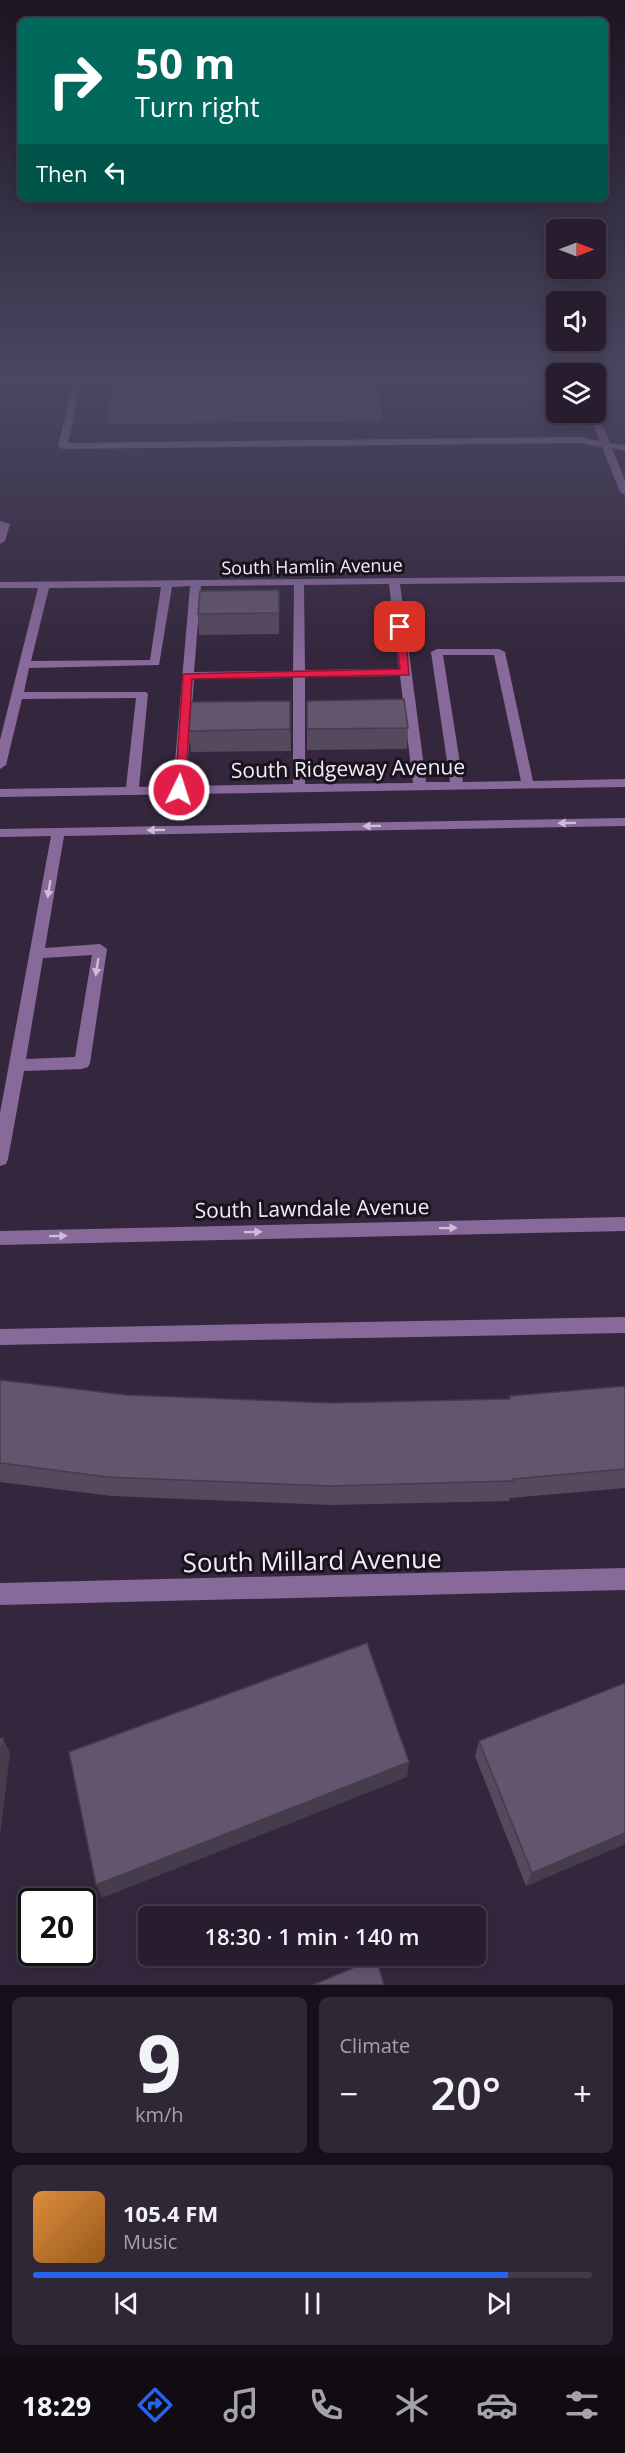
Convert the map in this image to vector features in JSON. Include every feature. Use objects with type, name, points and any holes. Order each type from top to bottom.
[{"type":"street","points":[[618,474],[625,492]]},
{"type":"street","points":[[0,524],[5,524],[0,541]]},
{"type":"street","name":"South Hamlin Avenue","points":[[0,585],[625,579]]},
{"type":"street","points":[[394,581],[420,787]]},
{"type":"street","points":[[299,582],[299,788]]},
{"type":"street","points":[[179,790],[196,583]]},
{"type":"street","points":[[24,665],[155,663],[167,584]]},
{"type":"street","points":[[0,765],[44,585]]},
{"type":"street","points":[[457,786],[437,652],[499,652],[528,785]]},
{"type":"street","points":[[187,676],[406,672]]},
{"type":"street","points":[[17,696],[142,694],[132,791]]},
{"type":"street","name":"South Ridgeway Avenue","points":[[0,793],[625,783]]},
{"type":"street","points":[[0,833],[625,822]]},
{"type":"street","points":[[0,1159],[58,832]]},
{"type":"street","points":[[18,1065],[82,1063],[100,949],[38,953]]},
{"type":"street","name":"South Lawndale Avenue","points":[[0,1238],[625,1224]]},
{"type":"street","points":[[0,1337],[625,1325]]},
{"type":"street","name":"South Millard Avenue","points":[[0,1594],[625,1579]]},
{"type":"building","points":[[279,590],[279,613],[198,614],[200,591]]},
{"type":"building","points":[[404,699],[408,728],[307,729],[307,701]]},
{"type":"building","points":[[290,701],[290,729],[189,731],[191,702]]},
{"type":"building","points":[[0,1380],[126,1395],[331,1403],[510,1399],[510,1396],[625,1386],[625,1469],[513,1479],[513,1481],[331,1486],[107,1477],[0,1463]]},
{"type":"building","points":[[367,1643],[409,1762],[96,1885],[69,1752]]},
{"type":"building","points":[[625,1683],[625,1833],[532,1873],[479,1741]]},
{"type":"building","points":[[0,1738],[3,1738],[0,1758]]},
{"type":"building","points":[[357,1966],[378,1966],[384,1985],[313,1985]]},
{"type":"route","points":[[179,790],[187,676],[406,672],[400,627]]}]
